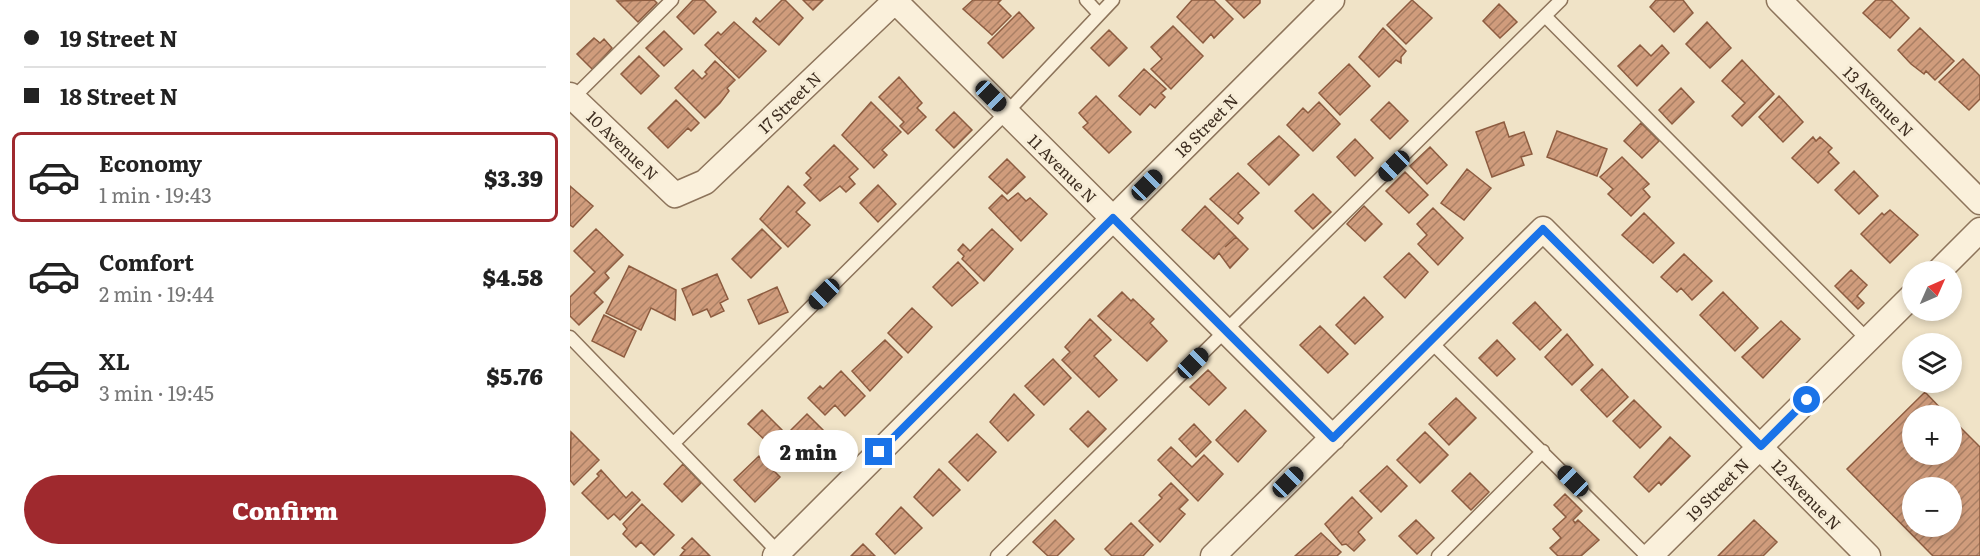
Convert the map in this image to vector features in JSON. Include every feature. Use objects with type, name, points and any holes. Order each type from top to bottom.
[{"type":"street","name":"11 Avenue N","points":[[896,0],[1333,438]]},
{"type":"street","name":"17 Street N","points":[[675,195],[705,182],[896,0]]},
{"type":"street","name":"18 Street N","points":[[779,555],[1332,0]]},
{"type":"street","name":"13 Avenue N","points":[[1779,0],[1980,202]]},
{"type":"street","name":"10 Avenue N","points":[[572,96],[675,195]]},
{"type":"street","name":"12 Avenue N","points":[[1430,341],[1543,229],[1868,556]]},
{"type":"street","points":[[1949,261],[1980,230]]},
{"type":"street","name":"19 Street N","points":[[1649,556],[1902,306]]},
{"type":"street","points":[[1213,556],[1430,341]]},
{"type":"lane","points":[[572,96],[672,0]]},
{"type":"lane","points":[[1086,0],[1099,14]]},
{"type":"lane","points":[[674,442],[1007,112],[1113,0]]},
{"type":"lane","points":[[998,556],[1562,0]]},
{"type":"lane","points":[[1546,17],[1868,340]]},
{"type":"lane","points":[[570,337],[674,442],[779,555]]},
{"type":"lane","points":[[1430,341],[1649,556]]},
{"type":"lane","points":[[1438,556],[1544,451]]},
{"type":"building","points":[[654,0],[657,3],[638,22],[617,1]]},
{"type":"building","points":[[693,0],[704,0],[716,12],[694,34],[677,17]]},
{"type":"building","points":[[782,0],[785,0],[803,18],[779,45],[753,22],[756,18],[760,22]]},
{"type":"building","points":[[803,0],[823,0],[813,10]]},
{"type":"building","points":[[973,0],[1001,0],[998,3],[1011,16],[992,35],[963,9]]},
{"type":"building","points":[[1192,0],[1214,0],[1233,19],[1214,38],[1211,34],[1203,43],[1177,17]]},
{"type":"building","points":[[1226,0],[1260,0],[1260,3],[1244,18]]},
{"type":"building","points":[[1412,0],[1432,18],[1406,44],[1387,25]]},
{"type":"building","points":[[1656,0],[1683,0],[1693,13],[1674,32],[1650,7]]},
{"type":"building","points":[[1876,0],[1891,0],[1909,18],[1890,38],[1863,13]]},
{"type":"building","points":[[1499,4],[1517,22],[1500,38],[1483,21]]},
{"type":"building","points":[[1019,12],[1034,28],[1003,58],[988,43]]},
{"type":"building","points":[[734,22],[766,51],[739,78],[705,45],[718,32],[721,35]]},
{"type":"building","points":[[1707,22],[1731,48],[1710,68],[1686,44]]},
{"type":"building","points":[[1173,26],[1203,56],[1171,89],[1151,69],[1162,59],[1151,47]]},
{"type":"building","points":[[1383,28],[1406,51],[1401,57],[1401,63],[1396,60],[1379,77],[1359,57]]},
{"type":"building","points":[[1920,28],[1954,61],[1935,80],[1926,71],[1924,74],[1911,64],[1898,50]]},
{"type":"building","points":[[1109,30],[1127,48],[1109,66],[1091,48]]},
{"type":"building","points":[[664,31],[682,49],[664,66],[646,48]]},
{"type":"building","points":[[594,38],[600,43],[604,39],[612,48],[593,70],[577,54]]},
{"type":"building","points":[[1640,45],[1651,56],[1662,45],[1669,53],[1637,86],[1618,66]]},
{"type":"building","points":[[639,56],[659,76],[641,94],[621,74]]},
{"type":"building","points":[[1963,59],[1980,76],[1980,99],[1969,110],[1939,82]]},
{"type":"building","points":[[1742,60],[1774,94],[1742,126],[1732,116],[1745,103],[1722,81]]},
{"type":"building","points":[[715,61],[735,80],[727,88],[729,91],[720,103],[705,118],[675,88],[693,70],[702,79]]},
{"type":"building","points":[[1349,64],[1370,86],[1340,115],[1319,93]]},
{"type":"building","points":[[1144,69],[1166,89],[1161,93],[1165,97],[1155,108],[1150,104],[1140,115],[1119,96]]},
{"type":"building","points":[[899,77],[922,103],[917,108],[926,117],[908,134],[900,126],[904,122],[879,97]]},
{"type":"building","points":[[1681,88],[1694,102],[1672,124],[1659,110]]},
{"type":"building","points":[[1096,96],[1131,132],[1109,153],[1083,127],[1088,123],[1079,113]]},
{"type":"building","points":[[1779,96],[1803,122],[1783,142],[1759,117]]},
{"type":"building","points":[[676,100],[699,123],[691,131],[688,128],[668,148],[648,128]]},
{"type":"building","points":[[871,102],[901,132],[882,150],[887,155],[874,168],[842,135]]},
{"type":"building","points":[[1319,102],[1340,124],[1313,151],[1287,125],[1303,108],[1308,113]]},
{"type":"building","points":[[1389,102],[1408,121],[1390,139],[1371,120]]},
{"type":"building","points":[[954,112],[972,130],[954,148],[936,130]]},
{"type":"building","points":[[1504,122],[1509,137],[1524,132],[1532,154],[1521,157],[1524,165],[1492,177],[1476,132]]},
{"type":"building","points":[[1641,123],[1659,141],[1642,158],[1624,141]]},
{"type":"building","points":[[1557,131],[1607,149],[1597,176],[1547,157]]},
{"type":"building","points":[[1279,136],[1299,155],[1269,185],[1248,164]]},
{"type":"building","points":[[1813,137],[1816,141],[1820,137],[1832,148],[1828,152],[1839,163],[1818,183],[1792,158]]},
{"type":"building","points":[[1355,139],[1373,158],[1355,176],[1337,157]]},
{"type":"building","points":[[834,145],[858,169],[849,177],[855,184],[846,192],[840,186],[820,201],[804,185],[811,178],[806,173]]},
{"type":"building","points":[[1430,147],[1447,165],[1427,184],[1410,166]]},
{"type":"building","points":[[1622,157],[1649,184],[1643,189],[1650,197],[1631,216],[1608,194],[1613,189],[1600,177]]},
{"type":"building","points":[[1007,159],[1025,177],[1007,194],[989,177]]},
{"type":"building","points":[[1467,169],[1491,188],[1464,220],[1441,203]]},
{"type":"building","points":[[1854,171],[1878,196],[1859,214],[1835,190]]},
{"type":"building","points":[[1405,172],[1428,195],[1409,213],[1386,191]]},
{"type":"building","points":[[1238,173],[1259,193],[1238,213],[1243,218],[1238,224],[1210,199]]},
{"type":"building","points":[[878,185],[896,204],[878,222],[860,203]]},
{"type":"building","points":[[570,186],[593,206],[573,227],[570,225]]},
{"type":"building","points":[[788,186],[805,203],[796,212],[810,225],[788,247],[760,219]]},
{"type":"building","points":[[1018,193],[1026,201],[1030,198],[1047,214],[1021,241],[989,208],[1002,195],[1008,201]]},
{"type":"building","points":[[1313,194],[1331,212],[1313,229],[1295,211]]},
{"type":"building","points":[[1205,206],[1248,249],[1230,268],[1219,253],[1214,259],[1182,230]]},
{"type":"building","points":[[1364,206],[1382,224],[1365,241],[1347,224]]},
{"type":"building","points":[[1433,208],[1463,238],[1438,265],[1418,244],[1427,235],[1417,224]]},
{"type":"building","points":[[1890,210],[1918,235],[1890,263],[1861,234],[1882,213],[1884,215]]},
{"type":"building","points":[[1644,213],[1674,243],[1653,263],[1622,235]]},
{"type":"building","points":[[596,229],[623,255],[605,273],[609,278],[594,293],[603,302],[579,325],[570,316],[570,297],[595,272],[574,251]]},
{"type":"building","points":[[762,229],[781,248],[751,278],[732,259]]},
{"type":"building","points":[[992,229],[1013,249],[984,281],[962,259],[964,256],[958,250],[963,244],[970,251]]},
{"type":"building","points":[[1409,253],[1428,272],[1405,298],[1384,277]]},
{"type":"building","points":[[1684,254],[1712,281],[1692,300],[1681,288],[1677,292],[1661,277]]},
{"type":"building","points":[[958,262],[978,283],[952,306],[933,287]]},
{"type":"building","points":[[629,266],[676,290],[675,320],[651,308],[641,330],[606,313]]},
{"type":"building","points":[[1851,270],[1867,285],[1857,296],[1864,303],[1858,309],[1835,286]]},
{"type":"building","points":[[717,274],[728,299],[720,303],[724,311],[711,317],[707,309],[693,315],[682,289]]},
{"type":"building","points":[[777,287],[788,312],[759,324],[748,300]]},
{"type":"building","points":[[1122,292],[1154,319],[1150,323],[1167,341],[1147,361],[1098,316]]},
{"type":"building","points":[[1723,292],[1758,328],[1735,351],[1700,315]]},
{"type":"building","points":[[1364,297],[1383,317],[1355,344],[1336,325]]},
{"type":"building","points":[[1535,302],[1561,330],[1540,350],[1513,323]]},
{"type":"building","points":[[912,308],[932,327],[908,353],[888,333]]},
{"type":"building","points":[[604,315],[636,331],[624,357],[592,341]]},
{"type":"building","points":[[1090,319],[1111,340],[1094,356],[1117,380],[1099,397],[1062,360],[1070,352],[1065,347]]},
{"type":"building","points":[[1781,321],[1800,339],[1763,378],[1742,357]]},
{"type":"building","points":[[1320,326],[1348,354],[1328,373],[1300,345]]},
{"type":"building","points":[[1567,334],[1593,365],[1572,385],[1545,357]]},
{"type":"building","points":[[885,340],[902,357],[870,391],[852,371]]},
{"type":"building","points":[[1497,340],[1515,359],[1497,376],[1479,358]]},
{"type":"building","points":[[1053,359],[1071,378],[1044,405],[1025,386]]},
{"type":"building","points":[[1602,369],[1628,397],[1607,417],[1581,390]]},
{"type":"building","points":[[1208,370],[1226,388],[1209,405],[1190,387]]},
{"type":"building","points":[[841,371],[865,396],[845,416],[835,405],[825,415],[808,398],[820,386],[823,389]]},
{"type":"building","points":[[1924,393],[1937,405],[1912,405]]},
{"type":"building","points":[[1014,394],[1034,415],[1008,441],[990,422]]},
{"type":"building","points":[[1456,398],[1476,418],[1449,445],[1429,424]]},
{"type":"building","points":[[1634,400],[1661,427],[1640,448],[1613,421]]},
{"type":"building","points":[[762,410],[782,430],[768,443],[748,424]]},
{"type":"building","points":[[1245,410],[1266,431],[1238,462],[1216,440]]},
{"type":"building","points":[[1088,411],[1106,429],[1088,447],[1070,429]]},
{"type":"building","points":[[807,414],[828,435],[801,458],[782,439]]},
{"type":"building","points":[[1902,415],[1902,465],[1962,465],[1962,429],[1980,447],[1980,556],[1933,556],[1914,537],[1962,537],[1962,477],[1902,477],[1902,525],[1847,469]]},
{"type":"building","points":[[1194,424],[1211,442],[1196,457],[1179,439]]},
{"type":"building","points":[[571,432],[599,460],[574,485],[570,480]]},
{"type":"building","points":[[1425,432],[1448,455],[1420,483],[1397,460]]},
{"type":"building","points":[[977,434],[996,452],[968,481],[949,462]]},
{"type":"building","points":[[1670,437],[1690,456],[1661,485],[1659,482],[1649,492],[1634,477]]},
{"type":"building","points":[[1171,447],[1192,467],[1204,455],[1223,474],[1198,501],[1158,460]]},
{"type":"building","points":[[759,456],[780,477],[755,502],[734,480]]},
{"type":"building","points":[[683,464],[701,483],[682,502],[664,484]]},
{"type":"building","points":[[1387,466],[1407,486],[1381,512],[1360,491]]},
{"type":"building","points":[[939,469],[960,490],[933,516],[914,497]]},
{"type":"building","points":[[601,470],[626,498],[632,492],[640,500],[620,520],[614,514],[608,519],[582,493],[599,476],[597,474]]},
{"type":"building","points":[[1470,473],[1489,492],[1471,510],[1452,491]]},
{"type":"building","points":[[1171,483],[1188,500],[1179,509],[1185,514],[1160,542],[1139,521],[1162,498],[1159,495]]},
{"type":"building","points":[[1565,494],[1582,511],[1573,520],[1575,523],[1578,520],[1599,540],[1581,556],[1558,556],[1550,548],[1561,538],[1553,529],[1566,517],[1554,505]]},
{"type":"building","points":[[1352,497],[1372,518],[1358,532],[1365,540],[1354,551],[1346,544],[1342,545],[1325,524]]},
{"type":"building","points":[[642,504],[674,535],[654,555],[641,542],[636,547],[623,534],[627,529],[623,524]]},
{"type":"building","points":[[901,507],[922,528],[895,554],[876,534]]},
{"type":"building","points":[[1055,520],[1074,539],[1057,556],[1048,556],[1033,542]]},
{"type":"building","points":[[1416,520],[1434,538],[1417,554],[1399,536]]},
{"type":"building","points":[[1754,520],[1777,542],[1763,556],[1718,556]]},
{"type":"building","points":[[1131,523],[1153,545],[1143,556],[1112,556],[1105,549]]},
{"type":"building","points":[[1321,533],[1341,552],[1337,556],[1295,556]]},
{"type":"building","points":[[692,538],[710,556],[680,556],[685,550],[682,548]]},
{"type":"building","points":[[863,544],[875,556],[851,556]]},
{"type":"route","points":[[879,452],[1113,218],[1333,438],[1543,229],[1761,446],[1807,400]]}]
